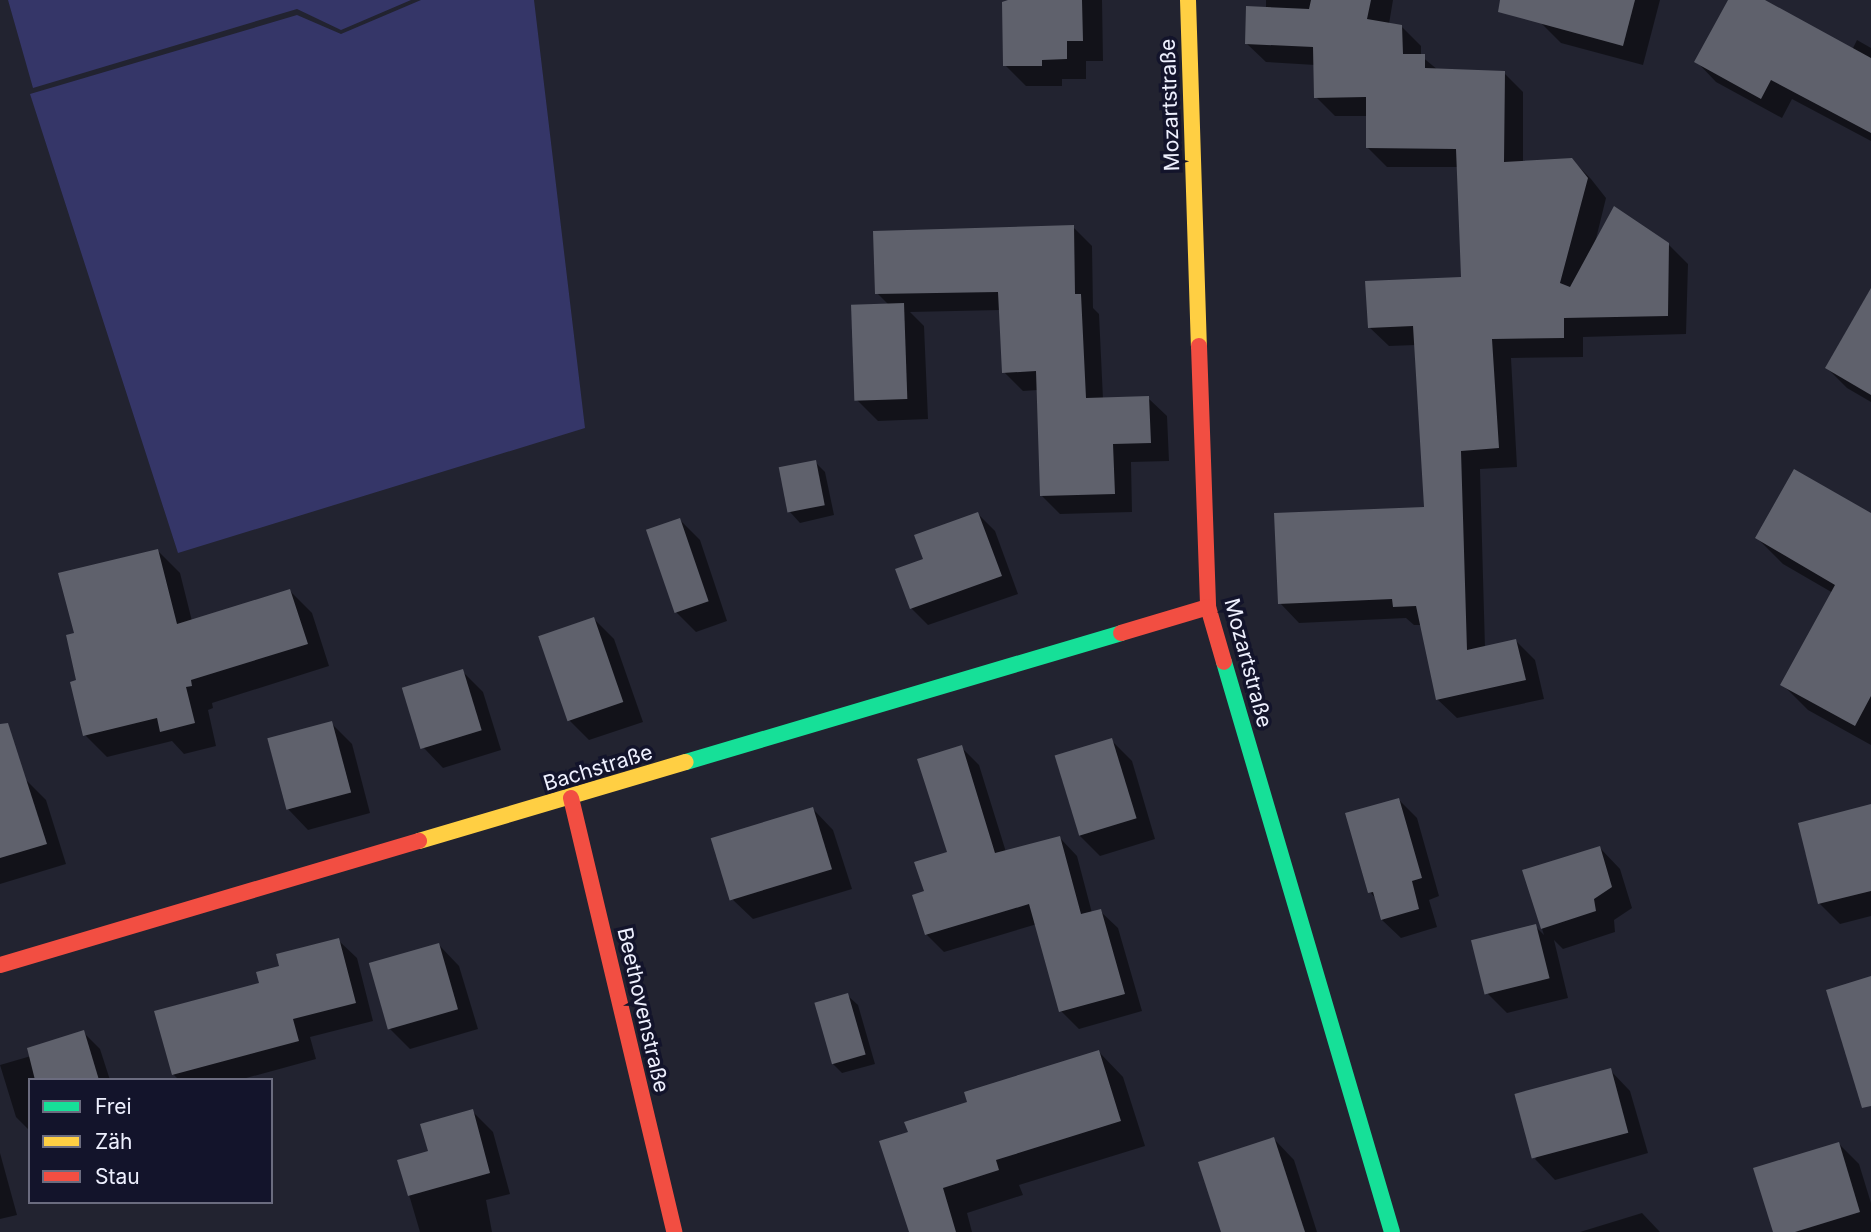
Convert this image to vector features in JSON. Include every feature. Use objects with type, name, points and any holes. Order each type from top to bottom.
[{"type":"street","name":"Mozartstraße","points":[[1188,0],[1208,607],[1392,1232]]},
{"type":"street","name":"Bachstraße","points":[[0,965],[571,798],[1208,607]]},
{"type":"street","name":"Beethovenstraße","points":[[571,798],[674,1232]]},
{"type":"shaded area","points":[[8,0],[411,0],[341,30],[297,9],[33,88]]},
{"type":"shaded area","points":[[421,0],[534,0],[585,428],[178,553],[30,94],[297,15],[341,34]]},
{"type":"building","points":[[1082,0],[1083,41],[1067,41],[1067,59],[1042,60],[1042,66],[1003,66],[1002,2]]},
{"type":"building","points":[[1311,0],[1371,0],[1367,19],[1402,25],[1403,54],[1425,54],[1425,68],[1505,71],[1504,162],[1572,158],[1588,178],[1560,283],[1570,287],[1614,206],[1669,243],[1668,316],[1564,318],[1564,338],[1492,339],[1499,448],[1461,451],[1467,650],[1516,639],[1526,680],[1436,700],[1416,606],[1393,607],[1392,599],[1278,604],[1274,513],[1424,507],[1413,326],[1368,328],[1365,281],[1461,277],[1456,149],[1366,148],[1366,97],[1314,98],[1313,47],[1245,44],[1246,6],[1309,9]]},
{"type":"building","points":[[1500,0],[1635,0],[1623,46],[1498,12]]},
{"type":"building","points":[[1728,0],[1765,0],[1871,58],[1871,133],[1771,80],[1761,99],[1694,62]]},
{"type":"building","points":[[1074,225],[1075,294],[1081,294],[1086,398],[1149,396],[1151,443],[1113,444],[1115,494],[1040,496],[1036,371],[1002,373],[998,292],[875,294],[873,231]]},
{"type":"building","points":[[1871,288],[1871,395],[1825,368]]},
{"type":"building","points":[[904,303],[907,399],[854,401],[851,305]]},
{"type":"building","points":[[816,460],[825,505],[787,512],[779,467]]},
{"type":"building","points":[[1794,469],[1871,513],[1871,696],[1855,726],[1780,685],[1835,585],[1755,538]]},
{"type":"building","points":[[978,512],[1002,576],[910,609],[895,569],[923,559],[914,535]]},
{"type":"building","points":[[680,518],[709,601],[675,613],[646,530]]},
{"type":"building","points":[[158,549],[177,624],[290,589],[308,644],[191,680],[192,686],[186,687],[195,723],[160,732],[157,718],[83,736],[70,682],[76,680],[66,635],[74,633],[58,573]]},
{"type":"building","points":[[594,617],[623,702],[568,721],[538,636]]},
{"type":"building","points":[[463,669],[482,730],[421,749],[402,688]]},
{"type":"building","points":[[332,721],[351,792],[286,810],[267,738]]},
{"type":"building","points":[[8,723],[47,844],[0,858],[0,724]]},
{"type":"building","points":[[1112,738],[1137,818],[1079,836],[1055,756]]},
{"type":"building","points":[[962,745],[995,853],[1060,836],[1081,914],[1101,909],[1125,994],[1059,1012],[1029,904],[925,935],[912,895],[924,891],[914,862],[947,852],[917,759]]},
{"type":"building","points":[[1399,798],[1422,878],[1412,881],[1419,909],[1381,920],[1373,892],[1368,893],[1345,813]]},
{"type":"building","points":[[1871,804],[1871,891],[1818,904],[1798,823]]},
{"type":"building","points":[[813,807],[832,869],[730,900],[711,838]]},
{"type":"building","points":[[1600,846],[1612,887],[1594,899],[1596,911],[1541,929],[1522,870]]},
{"type":"building","points":[[1536,924],[1550,978],[1485,995],[1471,940]]},
{"type":"building","points":[[339,938],[356,1003],[293,1019],[299,1041],[172,1075],[154,1011],[259,983],[256,972],[279,966],[276,954]]},
{"type":"building","points":[[439,943],[458,1009],[388,1029],[369,963]]},
{"type":"building","points":[[1871,976],[1871,1106],[1862,1108],[1826,990]]},
{"type":"building","points":[[848,993],[866,1055],[832,1064],[814,1003]]},
{"type":"building","points":[[84,1030],[98,1078],[34,1078],[27,1048]]},
{"type":"building","points":[[1099,1050],[1121,1121],[996,1160],[999,1170],[943,1188],[956,1232],[909,1232],[879,1141],[908,1132],[904,1122],[967,1102],[964,1092]]},
{"type":"building","points":[[1611,1068],[1628,1133],[1532,1159],[1514,1094]]},
{"type":"building","points":[[473,1109],[490,1173],[408,1196],[397,1160],[428,1151],[420,1124]]},
{"type":"building","points":[[1274,1137],[1305,1232],[1221,1232],[1198,1162]]},
{"type":"building","points":[[1839,1142],[1860,1212],[1795,1232],[1773,1232],[1753,1168]]},
{"type":"traffic: fast","points":[[686,762],[1121,633]]},
{"type":"traffic: fast","points":[[1224,662],[1392,1232]]},
{"type":"traffic: slow","points":[[1188,0],[1199,346]]},
{"type":"traffic: slow","points":[[419,841],[686,762]]},
{"type":"traffic: jam","points":[[1199,346],[1208,607],[1224,662]]},
{"type":"traffic: jam","points":[[1121,633],[1208,607]]},
{"type":"traffic: jam","points":[[571,798],[674,1232]]},
{"type":"traffic: jam","points":[[0,965],[419,841]]}]
